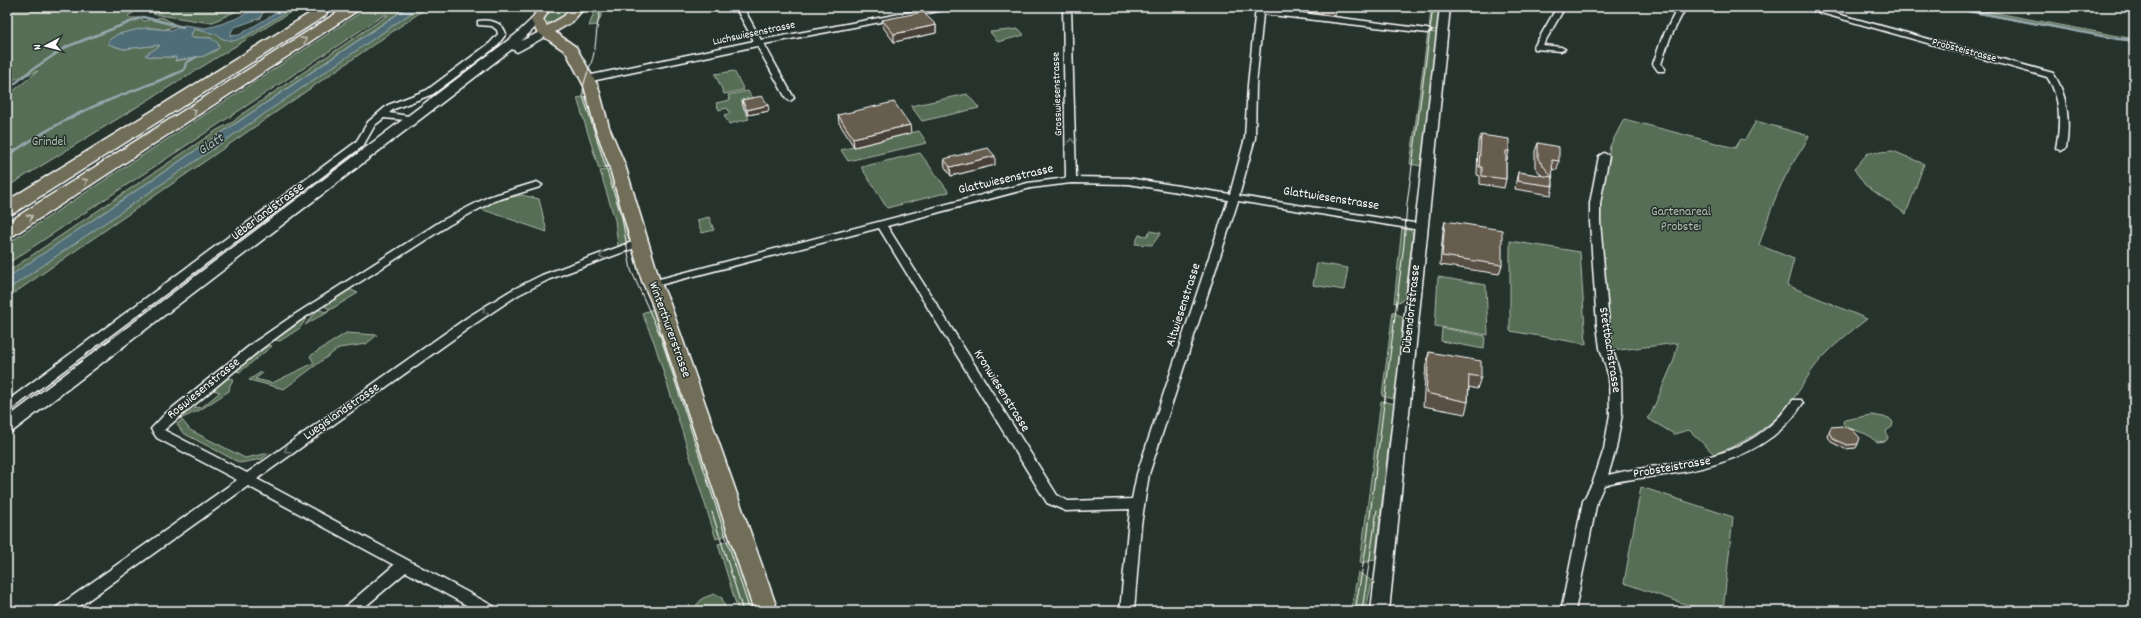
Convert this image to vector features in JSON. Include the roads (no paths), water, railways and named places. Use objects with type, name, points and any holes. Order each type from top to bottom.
[{"type":"highway","points":[[7,201],[318,7]]},
{"type":"highway","points":[[7,209],[329,7]]},
{"type":"highway","points":[[7,231],[356,7]]},
{"type":"main road","name":"Ueberlandstrasse","points":[[7,427],[478,69],[540,25],[545,7]]},
{"type":"main road","points":[[540,25],[568,19],[579,7]]},
{"type":"main road","name":"Winterthurerstrasse","points":[[568,19],[573,43],[571,50]]},
{"type":"main road","name":"Winterthurerstrasse","points":[[540,25],[571,50],[591,86],[602,127],[617,165],[652,284],[660,301],[766,611]]},
{"type":"street","points":[[739,7],[790,98]]},
{"type":"street","name":"Luchswiesenstrasse","points":[[587,79],[949,7]]},
{"type":"street","name":"Grosswiesenstrasse","points":[[1067,7],[1071,180]]},
{"type":"street","name":"Dübendorfstrasse","points":[[1380,611],[1420,227],[1445,7]]},
{"type":"street","points":[[1560,49],[1538,47],[1561,7]]},
{"type":"street","points":[[1661,69],[1657,64],[1666,38],[1682,7]]},
{"type":"street","name":"Probsteistrasse","points":[[1804,7],[2050,75],[2056,82],[2065,124],[2061,148]]},
{"type":"street","points":[[1259,9],[1427,31]]},
{"type":"street","name":"Altwiesenstrasse","points":[[1127,611],[1136,504],[1152,447],[1234,197],[1250,138],[1252,85],[1259,9]]},
{"type":"street","name":"Ueberlandstrasse","points":[[7,407],[360,144],[371,124],[391,107],[430,92],[493,45],[502,34],[501,29],[494,24],[481,23]]},
{"type":"street","points":[[382,115],[412,119]]},
{"type":"street","name":"Stettbachstrasse","points":[[1568,611],[1590,501],[1599,482],[1613,436],[1616,406],[1615,377],[1602,326],[1595,222],[1595,203],[1604,156]]},
{"type":"street","name":"Glattwiesenstrasse","points":[[652,284],[1032,185],[1071,180],[1128,181],[1420,227]]},
{"type":"street","name":"Roswiesenstrasse","points":[[490,611],[246,479],[161,435],[157,429],[169,416],[257,346],[333,294],[473,207],[517,190],[537,185]]},
{"type":"street","name":"Kronwiesenstrasse","points":[[882,225],[1052,499],[1066,506],[1136,504]]},
{"type":"street","name":"Luegislandstrasse","points":[[62,611],[472,320],[514,293],[546,277],[639,243]]},
{"type":"street","name":"Probsteistrasse","points":[[1599,482],[1611,478],[1687,467],[1726,456],[1752,445],[1776,428],[1797,402]]},
{"type":"street","points":[[350,611],[404,565]]},
{"type":"water","points":[[258,7],[269,7],[262,14],[261,18],[235,27],[230,36],[239,35],[286,7],[294,7],[246,36],[234,41],[223,39],[216,34],[194,29],[190,37],[211,38],[218,43],[219,48],[204,56],[176,60],[176,57],[152,57],[145,55],[160,46],[159,45],[124,49],[108,44],[109,40],[118,34],[144,28],[172,30],[184,25],[205,28],[215,26],[235,19]]},
{"type":"water","name":"Glatt","points":[[408,7],[420,7],[7,290],[7,278]]},
{"type":"waterway","points":[[154,12],[166,7]]},
{"type":"waterway","points":[[1949,7],[2118,39],[2134,40]]},
{"type":"waterway","points":[[7,90],[30,71],[66,47],[143,17],[183,27]]},
{"type":"waterway","points":[[7,156],[68,119],[107,101],[184,70],[186,63],[196,57]]},
{"type":"tram line","points":[[602,7],[593,58],[585,79],[583,96],[622,218],[631,270],[660,335],[750,611]]},
{"type":"tram line","points":[[1355,611],[1366,548],[1404,244],[1407,204],[1433,7]]},
{"type":"tram line","points":[[1362,611],[1377,510]]},
{"type":"tram line","points":[[712,512],[743,611]]},
{"type":"park label","name":"Grindel","points":[[49,142]]},
{"type":"park label","name":"Gartenareal Probstei","points":[[1681,220]]}]
